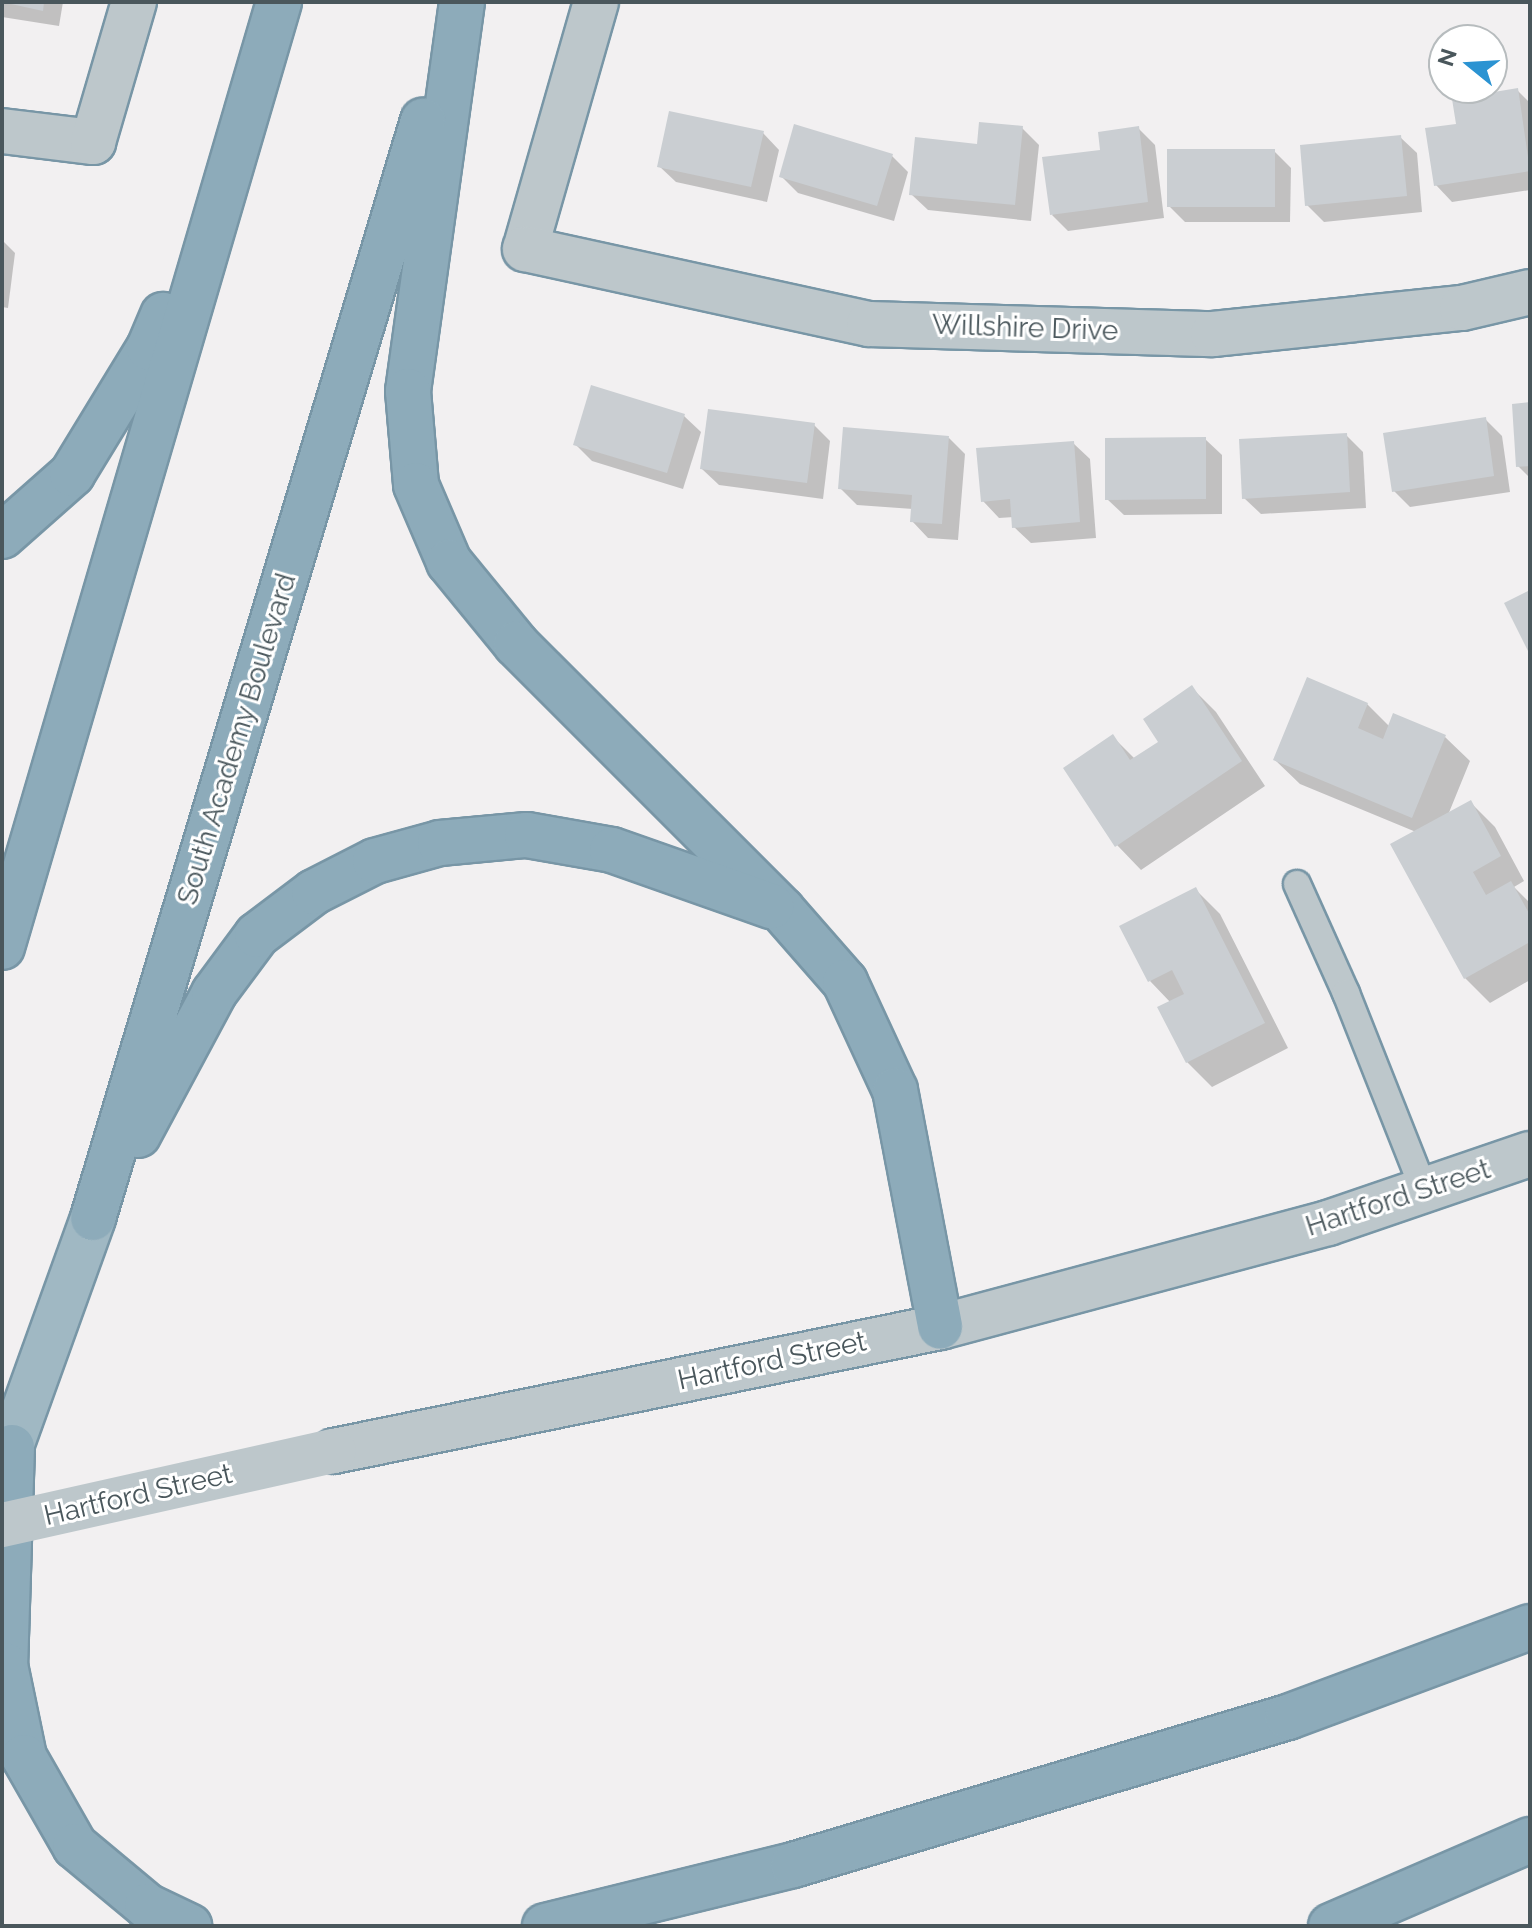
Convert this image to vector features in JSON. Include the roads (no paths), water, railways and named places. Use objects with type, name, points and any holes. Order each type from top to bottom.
[{"type":"highway","points":[[2,947],[228,162],[279,2]]},
{"type":"highway","points":[[460,2],[408,391],[416,485],[449,562],[516,644],[782,910],[845,982],[895,1090],[940,1327]]},
{"type":"highway","name":"South Academy Boulevard","points":[[7,1459],[93,1218],[460,2]]},
{"type":"highway","points":[[2,536],[72,474],[142,361],[228,162]]},
{"type":"highway","points":[[93,1218],[214,993],[257,935],[314,892],[375,861],[440,843],[527,835],[612,850],[782,910]]},
{"type":"highway","points":[[7,1459],[5,1665],[24,1757],[75,1846],[147,1906],[189,1926]]},
{"type":"highway","points":[[545,1926],[793,1865],[1288,1717],[1530,1627]]},
{"type":"highway","points":[[1331,1926],[1530,1840]]},
{"type":"street","points":[[2,131],[93,142],[134,2]]},
{"type":"street","name":"Willshire Drive","points":[[596,2],[525,249],[869,324],[1213,334],[1462,308],[1530,292]]},
{"type":"street","name":"Hartford Street","points":[[2,1525],[334,1451],[940,1327],[1328,1223],[1530,1154]]},
{"type":"lane","points":[[1297,884],[1346,993],[1424,1190]]}]
